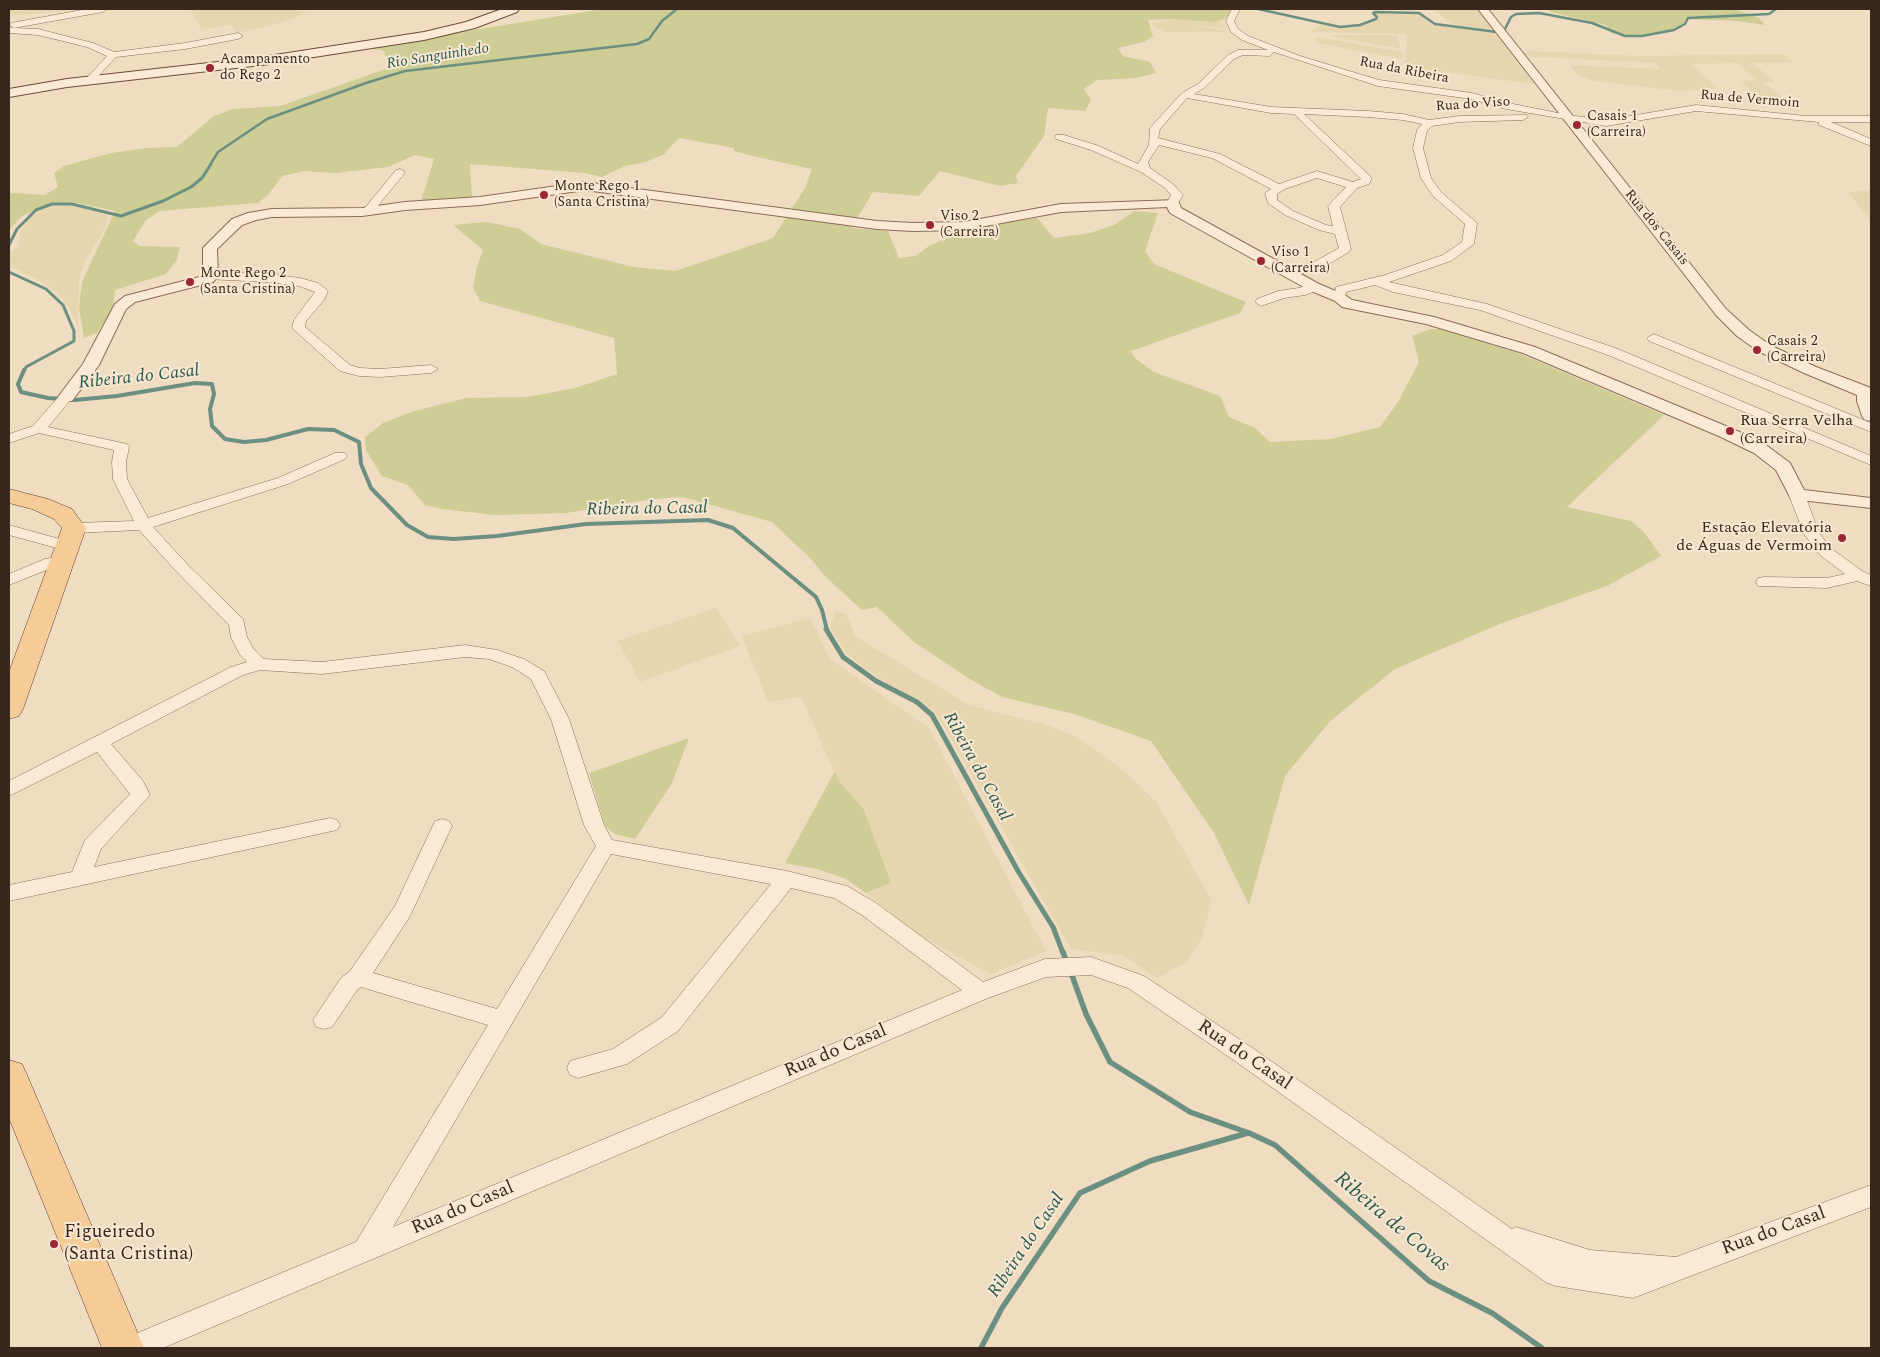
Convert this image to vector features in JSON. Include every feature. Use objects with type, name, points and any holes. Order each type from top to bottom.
[{"type":"main road","points":[[9,93],[90,80],[262,61],[424,36],[470,25],[513,9]]},
{"type":"main road","points":[[9,496],[40,504],[63,514],[68,545],[11,698]]},
{"type":"main road","points":[[9,1076],[123,1348]]},
{"type":"street","points":[[9,28],[56,16],[103,9]]},
{"type":"street","name":"Rua da Ribeira","points":[[1236,9],[1230,21],[1234,30],[1245,38],[1284,53],[1378,83],[1472,96],[1506,106],[1568,118]]},
{"type":"street","name":"Rua dos Casais","points":[[1483,9],[1730,321],[1764,348],[1783,358],[1868,393]]},
{"type":"street","points":[[9,28],[56,36],[90,45],[113,55],[185,46],[238,36]]},
{"type":"street","points":[[1145,170],[1143,162],[1154,145],[1155,128],[1185,95],[1201,86],[1232,57],[1241,52],[1284,53]]},
{"type":"street","points":[[90,80],[113,55]]},
{"type":"street","points":[[1185,95],[1233,105],[1299,112],[1403,117],[1429,123]]},
{"type":"street","name":"Rua de Vermoin","points":[[1568,118],[1606,122],[1696,108],[1806,119],[1871,119]]},
{"type":"street","points":[[1288,273],[1318,265],[1345,249],[1334,206],[1353,186],[1366,182],[1367,178],[1299,115],[1299,112]]},
{"type":"street","name":"Rua do Viso","points":[[1340,298],[1340,290],[1376,281],[1447,258],[1468,244],[1472,224],[1437,194],[1426,178],[1418,148],[1422,130],[1429,123],[1459,119],[1505,117],[1568,118]]},
{"type":"street","points":[[1806,119],[1834,126],[1871,143]]},
{"type":"street","points":[[1060,137],[1095,148],[1145,170],[1169,186],[1177,195],[1173,204],[1175,210],[1314,287],[1340,298],[1347,304],[1429,320],[1529,350],[1727,433],[1760,449],[1784,467],[1812,534],[1826,552],[1856,575],[1871,581]]},
{"type":"street","points":[[1153,140],[1216,156],[1278,188]]},
{"type":"street","points":[[368,211],[400,172]]},
{"type":"street","points":[[1341,232],[1322,228],[1278,207],[1272,201],[1271,193],[1278,188],[1317,174],[1353,186]]},
{"type":"street","points":[[211,276],[210,248],[237,222],[253,216],[272,213],[339,213],[480,201],[585,186],[877,225],[914,228],[964,226],[1070,208],[1173,204]]},
{"type":"street","points":[[38,430],[91,365],[120,307],[130,299],[150,292],[204,281],[211,276],[268,278],[300,282],[314,286],[322,291],[320,297],[300,320],[298,328],[345,368],[359,372],[380,373],[432,369]]},
{"type":"street","points":[[1376,281],[1393,288],[1483,307],[1613,352],[1871,461]]},
{"type":"street","points":[[1261,302],[1282,294],[1302,292],[1314,287]]},
{"type":"street","points":[[1654,338],[1871,428]]},
{"type":"street","points":[[1868,393],[1865,402],[1871,416]]},
{"type":"street","points":[[9,439],[38,430],[122,448],[119,462],[120,479],[143,525],[182,568],[237,623],[239,637],[246,650],[259,664]]},
{"type":"street","points":[[9,530],[68,545],[143,525],[283,481],[340,456]]},
{"type":"street","points":[[1797,495],[1871,503]]},
{"type":"street","points":[[9,580],[51,562],[68,545]]},
{"type":"street","points":[[1764,582],[1827,583],[1848,579],[1856,575]]},
{"type":"street","points":[[9,789],[237,671],[259,664],[322,668],[465,651],[491,654],[518,663],[538,675],[560,719],[594,825],[606,846],[787,879],[840,892],[869,909],[980,992]]},
{"type":"street","points":[[80,878],[92,845],[140,796],[136,786],[100,743]]},
{"type":"street","points":[[9,893],[330,825]]},
{"type":"street","points":[[324,1020],[349,984],[358,977],[403,910],[442,826]]},
{"type":"street","points":[[365,1250],[606,846]]},
{"type":"street","points":[[578,1068],[620,1057],[670,1024],[787,879]]},
{"type":"street","name":"Rua do Casal","points":[[132,1348],[980,992],[1045,968],[1091,966],[1136,982],[1556,1274],[1633,1286],[1871,1196]]},
{"type":"street","points":[[358,977],[503,1020]]},
{"type":"shaded area","points":[[9,9],[90,9],[9,16]]},
{"type":"shaded area","points":[[190,9],[283,9],[308,12],[284,22],[237,33],[230,25],[202,29]]},
{"type":"shaded area","points":[[603,9],[1233,9],[1225,19],[1215,22],[1168,19],[1148,20],[1153,36],[1144,42],[1118,48],[1123,56],[1150,62],[1156,73],[1136,78],[1097,80],[1084,89],[1091,100],[1085,111],[1048,108],[1044,136],[1016,176],[1018,183],[1000,186],[940,171],[919,196],[873,192],[851,228],[888,231],[899,258],[915,256],[929,246],[965,229],[1037,218],[1054,238],[1090,233],[1114,225],[1134,211],[1158,213],[1145,251],[1154,264],[1246,302],[1240,313],[1131,351],[1135,358],[1154,372],[1220,396],[1229,417],[1255,428],[1270,442],[1331,439],[1380,427],[1398,402],[1419,362],[1412,336],[1430,329],[1440,329],[1518,353],[1664,415],[1567,507],[1631,521],[1643,531],[1661,556],[1607,586],[1502,623],[1395,669],[1330,721],[1285,776],[1249,905],[1214,833],[1151,741],[1074,714],[1002,697],[968,678],[914,642],[877,607],[862,610],[825,576],[811,559],[772,522],[683,497],[654,499],[566,513],[495,515],[442,509],[425,505],[408,485],[382,476],[366,450],[365,437],[383,423],[414,411],[466,398],[527,397],[575,388],[617,374],[614,338],[480,301],[473,287],[483,250],[453,225],[487,222],[520,229],[541,244],[634,267],[675,271],[773,238],[805,188],[812,169],[748,155],[734,151],[734,148],[679,138],[664,154],[646,162],[625,166],[602,177],[585,173],[470,164],[472,199],[421,201],[434,159],[415,155],[388,167],[335,173],[304,171],[282,176],[269,194],[258,203],[160,211],[146,220],[133,241],[139,246],[180,247],[177,260],[166,274],[115,290],[113,309],[97,333],[84,338],[79,307],[82,282],[115,211],[78,203],[48,205],[22,216],[9,230],[9,194],[45,195],[58,187],[54,173],[64,166],[111,153],[148,148],[177,147],[214,116],[233,109],[280,106],[389,68],[384,51],[368,47]]},
{"type":"shaded area","points":[[1433,9],[1478,9],[1493,30],[1452,24]]},
{"type":"shaded area","points":[[1548,9],[1724,9],[1737,10],[1759,18],[1765,25],[1737,21],[1686,19],[1681,28],[1638,37],[1611,33],[1606,25],[1551,12]]},
{"type":"shaded area","points":[[1376,13],[1418,14],[1434,25],[1495,33],[1534,84],[1405,67],[1407,34],[1309,32],[1321,25],[1338,29],[1360,26],[1378,20],[1379,17]]},
{"type":"shaded area","points":[[1173,20],[1221,22],[1226,28],[1196,26],[1226,32],[1164,32],[1150,23]]},
{"type":"shaded area","points":[[1325,35],[1398,35],[1400,48],[1380,45]]},
{"type":"shaded area","points":[[1314,38],[1402,52],[1402,59],[1317,43]]},
{"type":"shaded area","points":[[1529,51],[1640,56],[1783,54],[1793,62],[1752,63],[1775,82],[1763,82],[1797,111],[1765,101],[1755,94],[1741,81],[1756,80],[1737,63],[1690,64],[1718,88],[1681,91],[1593,81],[1577,74],[1570,65],[1660,69],[1656,63],[1523,56],[1522,53]]},
{"type":"shaded area","points":[[1871,190],[1871,221],[1848,192]]},
{"type":"shaded area","points":[[70,205],[109,215],[103,232],[84,263],[79,282],[78,327],[69,307],[56,292],[36,279],[9,266],[9,253],[17,248],[20,231],[28,220],[37,212],[52,206]]},
{"type":"shaded area","points":[[716,608],[740,646],[640,682],[618,641]]},
{"type":"shaded area","points":[[835,612],[846,613],[855,636],[969,705],[1043,724],[1076,736],[1124,771],[1157,803],[1212,901],[1201,940],[1186,962],[1157,978],[1124,956],[1071,949],[937,714],[922,701],[881,680],[847,654],[830,628]]},
{"type":"shaded area","points":[[810,618],[830,659],[929,728],[1046,951],[990,974],[917,934],[866,893],[891,883],[864,810],[838,780],[801,697],[768,702],[742,636]]},
{"type":"shaded area","points":[[689,738],[672,783],[635,839],[615,834],[605,826],[589,773]]},
{"type":"shaded area","points":[[835,771],[838,780],[864,810],[891,883],[866,893],[846,879],[817,869],[785,863]]},
{"type":"waterway","name":"Rio Sanguinhedo","points":[[210,165],[218,152],[267,119],[366,83],[405,71],[637,44],[649,39],[662,21],[677,9]]},
{"type":"waterway","name":"Rio Sanguinhedo","points":[[1258,9],[1340,27],[1360,25],[1376,19],[1377,17],[1373,13],[1375,12],[1419,13],[1435,24],[1497,32]]},
{"type":"waterway","name":"Rio Sanguinhedo","points":[[1504,31],[1511,17],[1516,14],[1539,13],[1592,23],[1625,36],[1642,36],[1674,30],[1685,24],[1688,18],[1769,14],[1776,9]]},
{"type":"waterway","name":"Rio Sanguinhedo","points":[[9,245],[17,229],[36,210],[52,204],[72,204],[121,216],[163,201],[191,187],[202,178],[211,164]]},
{"type":"waterway","name":"Ribeira do Casal","points":[[9,272],[46,289],[63,305],[74,331],[74,341],[26,367],[24,372]]},
{"type":"waterway","name":"Ribeira do Casal","points":[[24,370],[18,384],[21,392],[48,398],[75,400],[117,396],[195,383],[212,384],[214,394],[210,409],[212,426],[225,439],[244,442],[266,440],[308,429],[334,430],[359,442],[361,464],[371,488],[407,525],[428,537],[454,539],[497,536],[586,524],[708,520],[733,528],[816,597],[822,610],[827,630]]},
{"type":"waterway","name":"Ribeira do Casal","points":[[826,629],[843,657],[876,681],[917,702],[932,715],[1018,871],[1053,927],[1063,953]]},
{"type":"waterway","name":"Ribeira do Casal","points":[[1063,952],[1067,963]]},
{"type":"waterway","name":"Ribeira de Covas","points":[[1070,970],[1086,1014],[1110,1062],[1190,1112],[1249,1133],[1275,1145],[1429,1281],[1492,1313],[1542,1348]]},
{"type":"waterway","name":"Ribeira do Casal","points":[[981,1348],[1002,1308],[1080,1193],[1150,1161],[1248,1133]]},
{"type":"place","name":"Acampamento do Rego 2","points":[[210,68]]},
{"type":"place","name":"Casais 1 (Carreira)","points":[[1577,125]]},
{"type":"place","name":"Monte Rego 1 (Santa Cristina)","points":[[544,195]]},
{"type":"place","name":"Viso 2 (Carreira)","points":[[930,225]]},
{"type":"place","name":"Viso 1 (Carreira)","points":[[1261,261]]},
{"type":"place","name":"Monte Rego 2 (Santa Cristina)","points":[[190,282]]},
{"type":"place","name":"Casais 2 (Carreira)","points":[[1757,350]]},
{"type":"place","name":"Rua Serra Velha (Carreira)","points":[[1730,431]]},
{"type":"place","name":"Estação Elevatória de Águas de Vermoim","points":[[1842,538]]},
{"type":"place","name":"Figueiredo (Santa Cristina)","points":[[54,1244]]}]
